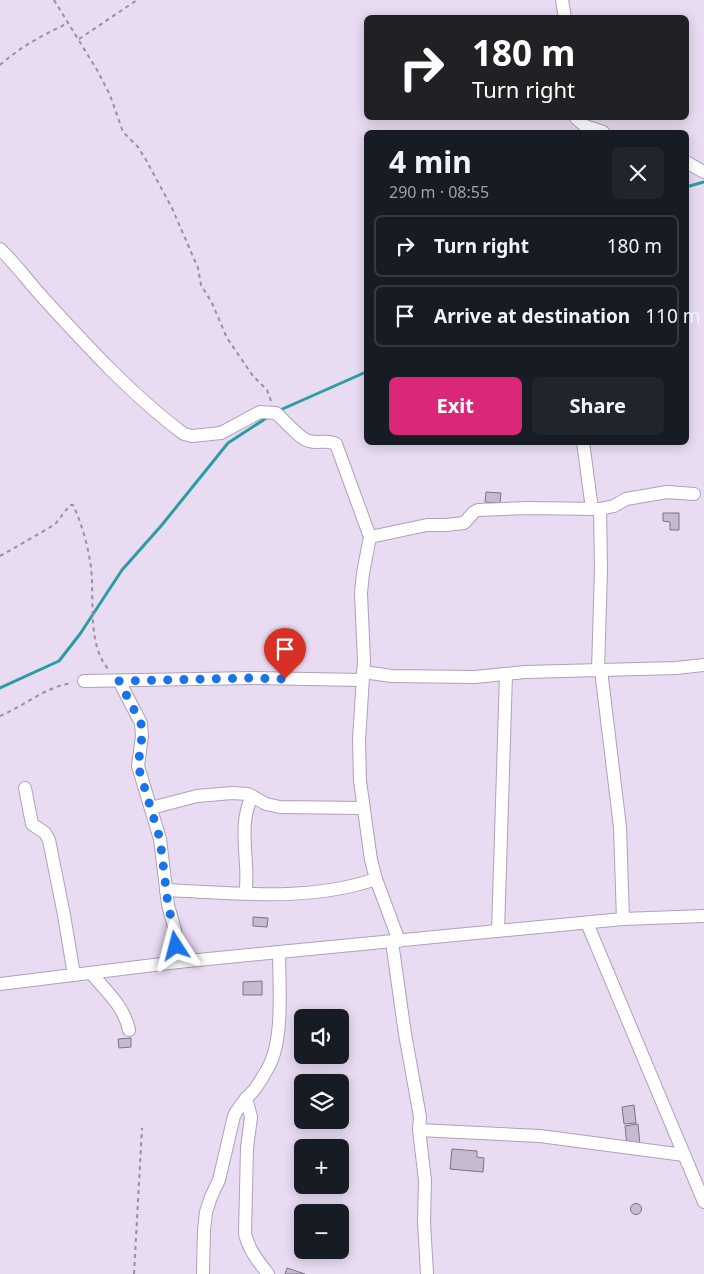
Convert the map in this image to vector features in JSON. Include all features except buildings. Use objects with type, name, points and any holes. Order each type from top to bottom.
[{"type":"street","points":[[562,0],[564,15]]},
{"type":"street","points":[[578,120],[585,126],[597,130]]},
{"type":"street","points":[[689,164],[704,172]]},
{"type":"street","points":[[0,249],[45,300],[115,372],[141,398],[184,434],[192,436],[221,433],[260,412],[276,413],[306,441],[328,440],[336,444],[370,537],[361,593],[360,781],[371,860],[395,941],[405,1034],[420,1117],[419,1130],[425,1180],[424,1222],[427,1274]]},
{"type":"street","points":[[584,445],[596,509],[601,569],[600,670],[620,827],[623,919]]},
{"type":"street","points":[[370,537],[427,525],[446,525],[464,522],[478,510],[596,509],[614,506],[626,499],[667,492],[694,494]]},
{"type":"street","points":[[84,681],[362,676],[475,677],[525,672],[676,668],[704,665]]},
{"type":"street","points":[[498,931],[506,674]]},
{"type":"street","points":[[119,681],[141,723],[142,736],[138,766],[160,839],[178,962]]},
{"type":"street","points":[[24,788],[32,824],[45,833],[49,840],[74,975]]},
{"type":"street","points":[[151,808],[197,796],[218,793],[248,794],[266,804],[280,807],[363,808]]},
{"type":"street","points":[[246,893],[247,868],[244,852],[244,820],[245,811],[252,796]]},
{"type":"street","points":[[166,890],[266,894],[325,892],[353,887],[376,879]]},
{"type":"street","points":[[0,984],[178,962],[279,952],[623,919],[704,916]]},
{"type":"street","points":[[588,923],[704,1202]]},
{"type":"street","points":[[203,1274],[206,1212],[219,1180],[234,1116],[270,1064],[276,1043],[280,998],[279,952]]},
{"type":"street","points":[[91,972],[120,1006],[127,1019],[129,1030]]},
{"type":"street","points":[[246,1098],[251,1117],[247,1148],[245,1234],[248,1246],[268,1274]]},
{"type":"street","points":[[419,1130],[540,1136],[684,1156]]},
{"type":"path","points":[[54,0],[79,39],[110,95],[123,132],[138,147],[172,208],[198,268],[201,286],[212,303],[227,338],[253,376],[267,390],[276,413]]},
{"type":"path","points":[[79,39],[137,0]]},
{"type":"path","points":[[0,65],[12,54],[34,40],[68,23]]},
{"type":"path","points":[[0,556],[49,528],[73,505],[90,560],[93,587],[92,615],[99,654],[106,666],[119,681]]},
{"type":"path","points":[[0,716],[18,708],[49,689],[62,684],[84,681]]},
{"type":"path","points":[[134,1274],[142,1128]]},
{"type":"waterway","points":[[689,186],[704,182]]},
{"type":"waterway","points":[[278,411],[364,373]]},
{"type":"waterway","points":[[0,688],[59,661],[80,634],[122,570],[161,526],[228,443],[268,417]]},
{"type":"route","points":[[176,946],[168,905],[160,839],[138,766],[142,736],[141,723],[119,681],[285,679]]}]
